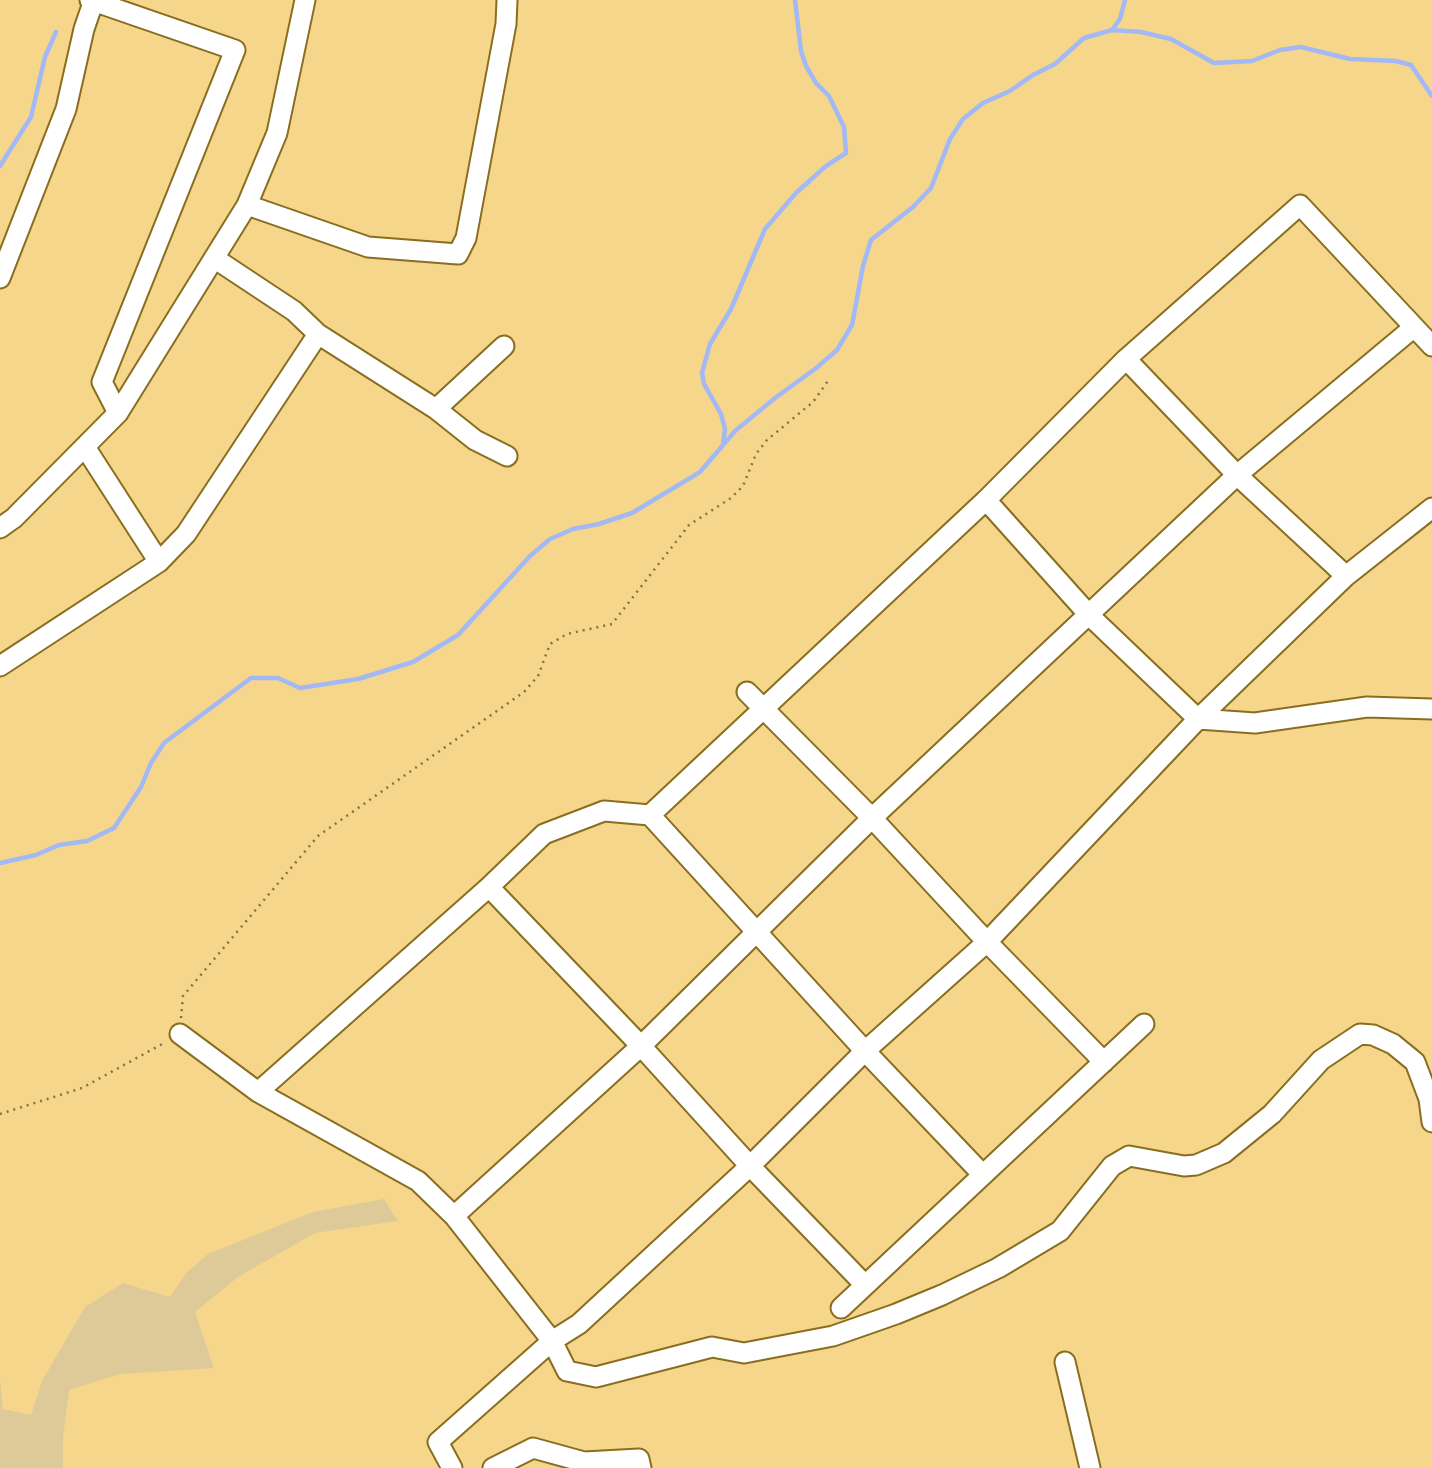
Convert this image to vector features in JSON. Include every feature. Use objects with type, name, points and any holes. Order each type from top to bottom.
[{"type":"street","points":[[0,278],[66,109],[93,0],[234,50],[103,382],[118,414]]},
{"type":"street","points":[[0,528],[14,518],[118,414],[247,205],[277,133],[305,0]]},
{"type":"street","points":[[247,205],[368,247],[458,254],[466,238],[506,24],[507,0]]},
{"type":"street","points":[[650,815],[986,500],[1126,359],[1300,205],[1432,346]]},
{"type":"street","points":[[214,258],[294,311],[318,334],[436,409],[475,440],[507,456]]},
{"type":"street","points":[[454,1216],[641,1046],[872,818],[1237,475],[1413,328]]},
{"type":"street","points":[[0,666],[159,562],[186,534],[318,334]]},
{"type":"street","points":[[436,409],[504,346]]},
{"type":"street","points":[[1126,359],[1237,475],[1346,576]]},
{"type":"street","points":[[85,447],[159,562]]},
{"type":"street","points":[[986,500],[1090,615],[1198,719],[1255,723],[1367,707],[1432,709]]},
{"type":"street","points":[[452,1468],[438,1442],[552,1341],[579,1324],[750,1166],[865,1051],[987,942],[1198,719],[1346,576],[1432,508]]},
{"type":"street","points":[[747,692],[872,818],[987,942],[1104,1062]]},
{"type":"street","points":[[258,1091],[489,887],[544,834],[604,811],[650,815],[865,1051],[983,1175]]},
{"type":"street","points":[[489,887],[865,1285]]},
{"type":"street","points":[[841,1308],[1144,1024]]},
{"type":"street","points":[[180,1034],[258,1091],[418,1181],[454,1216],[552,1341],[568,1371],[596,1377],[712,1347],[744,1353],[789,1346],[833,1336],[896,1314],[998,1268],[1060,1231],[1112,1166],[1129,1156],[1184,1166],[1196,1165],[1224,1153],[1272,1114],[1321,1060],[1360,1034],[1373,1035],[1393,1044],[1415,1062],[1429,1099],[1432,1122]]},
{"type":"street","points":[[1065,1362],[1090,1468]]},
{"type":"street","points":[[492,1468],[533,1448],[584,1462],[639,1459],[641,1468]]},
{"type":"path","points":[[0,1114],[82,1088],[180,1034],[183,996],[317,836],[524,692],[538,676],[550,644],[567,634],[612,624],[689,525],[731,498],[743,486],[756,454],[767,440],[813,402],[830,378]]},
{"type":"shaded area","points":[[384,1199],[398,1221],[315,1233],[238,1277],[195,1312],[214,1368],[120,1374],[69,1390],[63,1438],[63,1468],[0,1468],[0,1379],[3,1409],[31,1415],[42,1381],[85,1307],[123,1283],[170,1297],[187,1272],[208,1254],[313,1212]]},
{"type":"waterway","points":[[723,445],[725,429],[721,414],[704,384],[702,373],[710,344],[731,309],[765,229],[796,193],[826,166],[846,153],[844,127],[829,96],[816,83],[806,66],[801,51],[795,0]]},
{"type":"waterway","points":[[1112,30],[1120,19],[1125,0]]},
{"type":"waterway","points":[[0,863],[36,855],[59,845],[87,841],[114,828],[141,787],[151,763],[164,743],[251,678],[278,678],[300,688],[358,679],[413,662],[458,635],[530,556],[550,539],[573,529],[632,513],[700,472],[735,431],[837,350],[852,325],[863,266],[871,240],[913,207],[931,188],[950,139],[963,119],[983,103],[1010,91],[1055,64],[1084,38],[1112,30],[1141,32],[1171,39],[1214,63],[1252,61],[1280,50],[1301,47],[1350,59],[1396,61],[1411,65],[1432,96]]},
{"type":"waterway","points":[[0,166],[31,117],[45,57],[56,32]]}]
